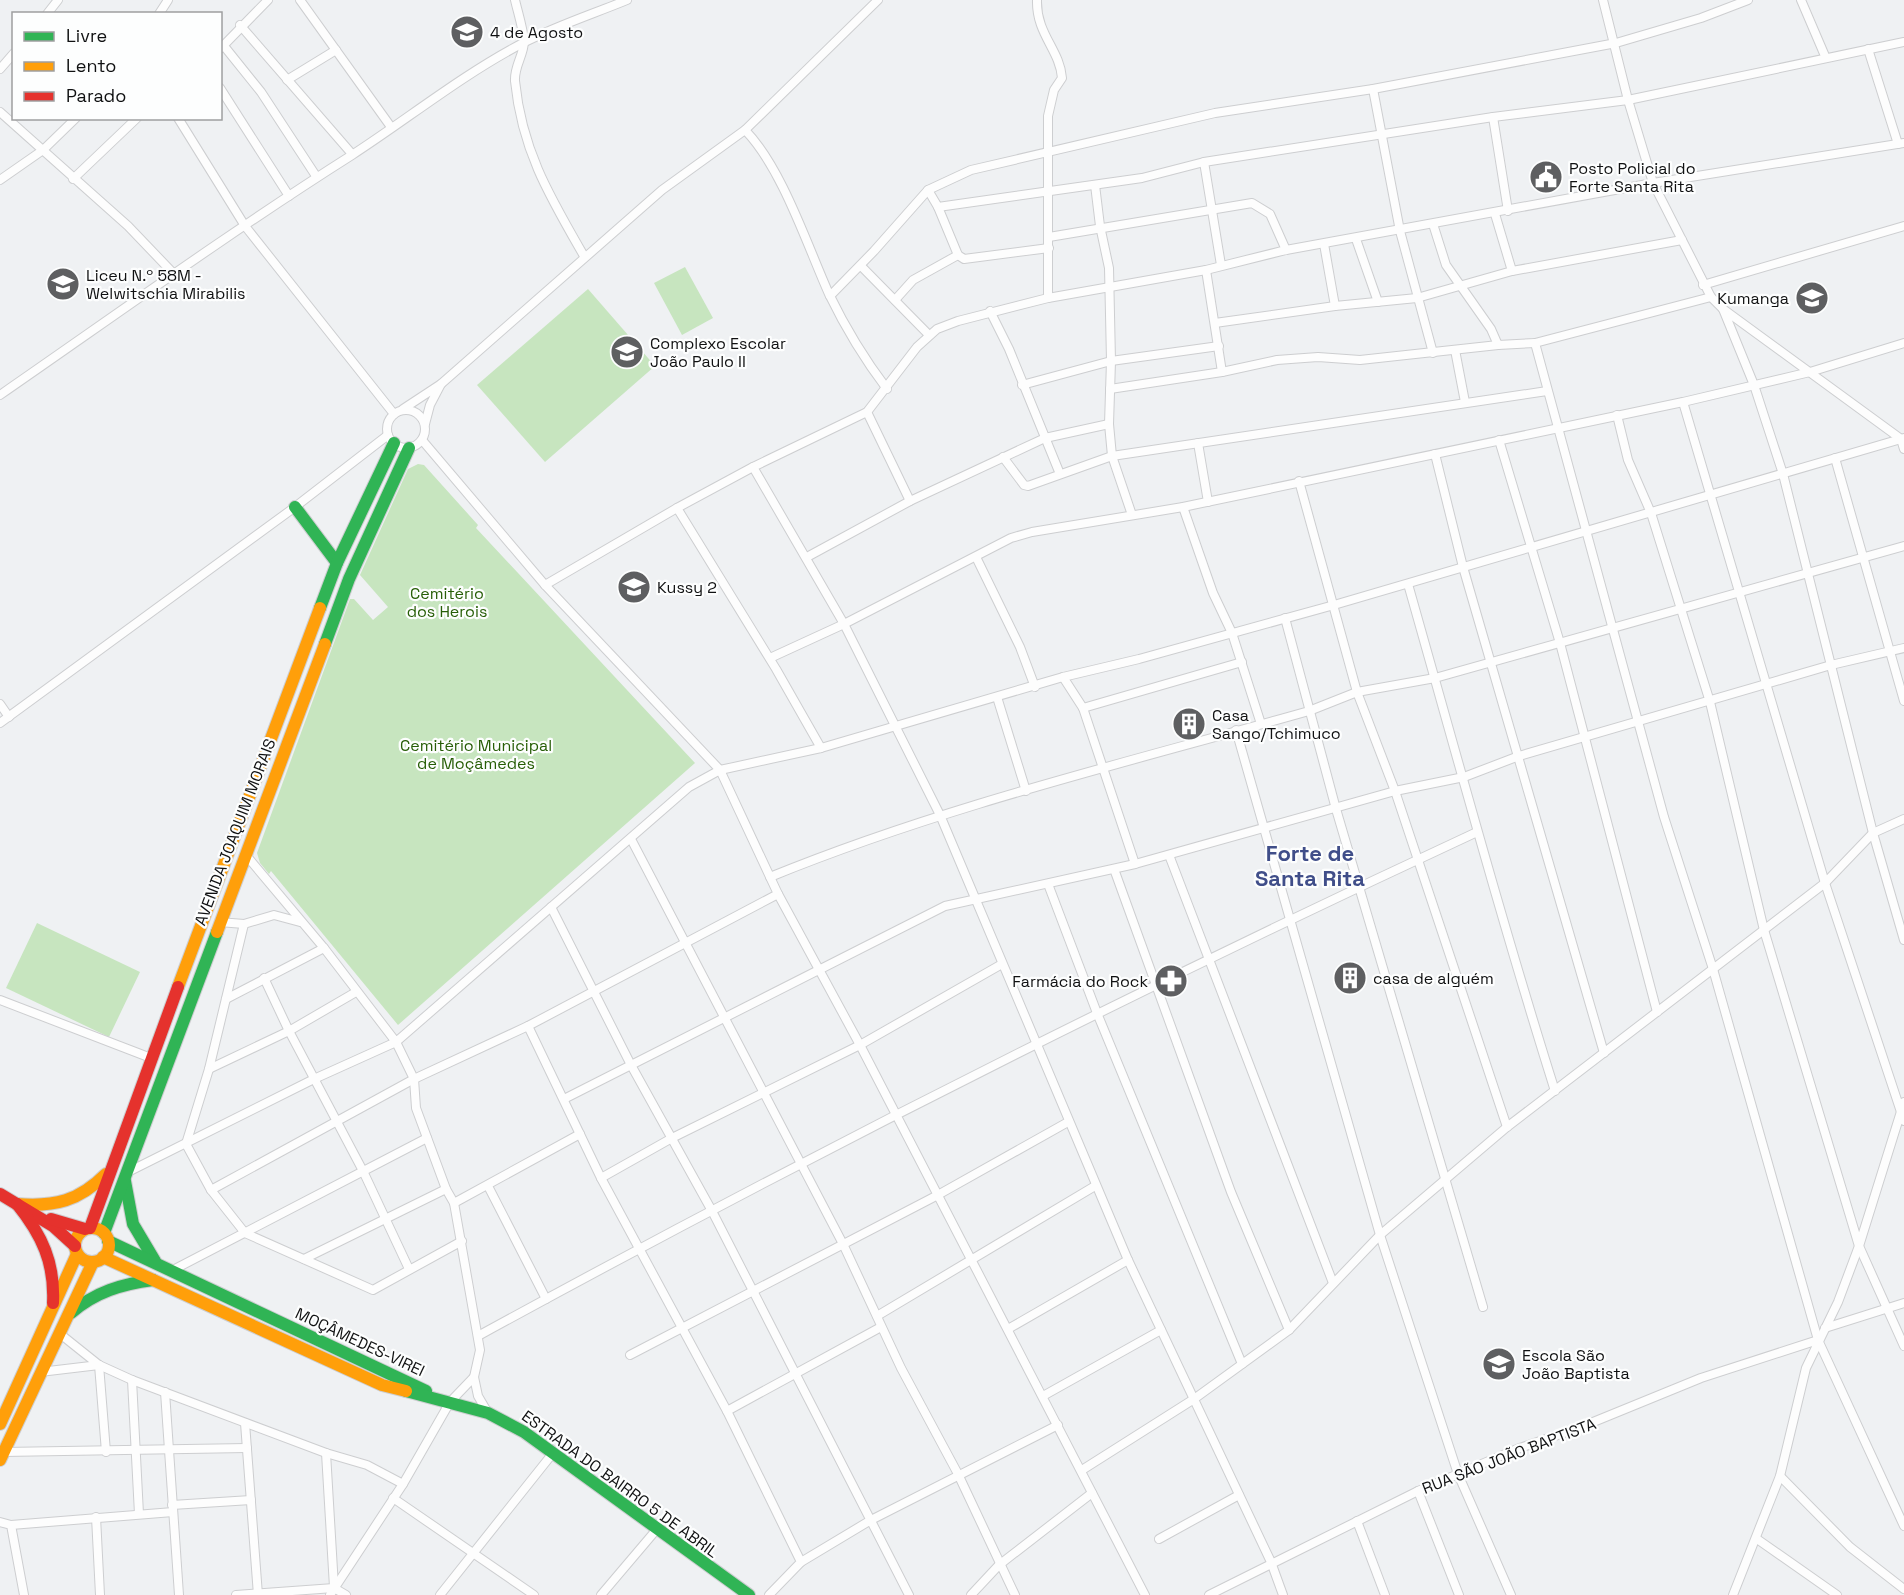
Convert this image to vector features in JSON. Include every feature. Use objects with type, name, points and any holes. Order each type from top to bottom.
[{"type":"street","points":[[48,12],[58,0]]},
{"type":"street","points":[[268,0],[240,26],[222,47],[261,92],[316,176]]},
{"type":"street","points":[[300,0],[391,127]]},
{"type":"street","points":[[515,0],[524,43],[514,69],[527,141],[539,177],[584,256]]},
{"type":"street","points":[[0,395],[173,273],[460,79],[524,43],[627,0]]},
{"type":"street","points":[[391,439],[388,423],[397,412],[441,384],[584,256],[599,247],[662,190],[745,130],[878,0]]},
{"type":"street","points":[[1037,0],[1044,37],[1061,68],[1062,78],[1054,90],[1048,116],[1048,298]]},
{"type":"street","points":[[1603,0],[1616,43],[1628,100],[1653,183],[1711,297],[1723,309],[1903,438],[1904,449]]},
{"type":"street","points":[[830,296],[861,266],[928,190],[970,170],[1215,113],[1373,89],[1616,43],[1701,18],[1748,0]]},
{"type":"street","points":[[1801,0],[1825,56]]},
{"type":"street","points":[[240,26],[352,154]]},
{"type":"street","points":[[938,207],[1142,178],[1204,162],[1493,117],[1628,100],[1825,56],[1904,42]]},
{"type":"street","points":[[545,585],[677,508],[753,467],[867,412],[887,389],[917,347],[929,335],[958,321],[1048,298],[1109,285],[1206,270],[1286,250],[1495,214],[1653,183],[1901,143],[1868,49]]},
{"type":"street","points":[[287,80],[336,50]]},
{"type":"street","points":[[0,69],[12,55]]},
{"type":"street","points":[[1373,89],[1400,231],[1433,353]]},
{"type":"street","points":[[222,91],[289,196]]},
{"type":"street","points":[[0,112],[128,226],[173,273]]},
{"type":"street","points":[[1493,117],[1508,211]]},
{"type":"street","points":[[0,180],[43,150],[74,120]]},
{"type":"street","points":[[73,178],[134,120]]},
{"type":"street","points":[[179,120],[245,226],[397,412]]},
{"type":"street","points":[[745,130],[756,141],[792,208],[830,296],[867,362],[887,389]]},
{"type":"street","points":[[1204,162],[1221,265]]},
{"type":"street","points":[[1095,185],[1100,226],[1109,268],[1111,361],[1109,424],[1112,456],[1132,515]]},
{"type":"street","points":[[928,190],[938,207],[958,255],[969,260],[1049,248]]},
{"type":"street","points":[[1049,237],[1100,226],[1240,203],[1260,206],[1270,214],[1286,250]]},
{"type":"street","points":[[1495,214],[1512,271]]},
{"type":"street","points":[[1433,224],[1446,265],[1491,329],[1498,345]]},
{"type":"street","points":[[1703,285],[1904,226]]},
{"type":"street","points":[[1356,238],[1378,302]]},
{"type":"street","points":[[1215,323],[1335,306],[1417,298],[1512,271],[1682,240]]},
{"type":"street","points":[[1324,244],[1335,306]]},
{"type":"street","points":[[895,300],[913,280],[958,255]]},
{"type":"street","points":[[861,266],[929,335]]},
{"type":"street","points":[[1206,270],[1222,372]]},
{"type":"street","points":[[1110,389],[1222,372],[1300,357],[1360,360],[1535,343],[1711,297]]},
{"type":"street","points":[[1723,309],[1754,385],[1783,474],[1873,833],[1904,940]]},
{"type":"street","points":[[990,311],[1009,349],[1060,474]]},
{"type":"street","points":[[1535,343],[1664,816],[1713,969],[1818,1340],[1904,1526]]},
{"type":"street","points":[[770,658],[844,624],[1011,538],[1032,532],[1183,507],[1683,402],[1810,372],[1904,343]]},
{"type":"street","points":[[1022,385],[1111,361],[1219,346]]},
{"type":"street","points":[[1455,350],[1465,402]]},
{"type":"street","points":[[391,439],[409,448],[422,440],[430,405],[441,384]]},
{"type":"street","points":[[1004,457],[1025,487],[1112,456],[1547,391]]},
{"type":"street","points":[[1683,402],[1825,883],[1902,1117]]},
{"type":"street","points":[[397,412],[413,411],[425,424]]},
{"type":"street","points":[[867,412],[910,501]]},
{"type":"street","points":[[1617,415],[1628,460],[1651,513],[1710,702],[1764,930],[1859,1246],[1904,1346]]},
{"type":"street","points":[[807,557],[910,501],[1045,438],[1109,424]]},
{"type":"street","points":[[157,1264],[144,1249],[131,1222],[126,1202],[125,1174],[314,1079],[396,1042],[689,787],[720,770],[821,748],[1063,677],[1334,605],[1903,438]]},
{"type":"street","points":[[0,723],[391,439]]},
{"type":"street","name":"AVENIDA JOAQUIM MORAIS","points":[[88,1228],[337,563],[391,439]]},
{"type":"street","points":[[422,440],[545,585],[720,770],[778,894],[860,1045],[936,1196],[1082,1470],[1145,1595]]},
{"type":"street","points":[[1499,440],[1560,643],[1657,1012]]},
{"type":"street","points":[[1198,443],[1208,501]]},
{"type":"street","name":"AVENIDA JOAQUIM MORAIS","points":[[106,1237],[125,1174],[349,579],[409,448]]},
{"type":"street","points":[[1435,454],[1463,567],[1604,1053]]},
{"type":"street","points":[[1835,458],[1904,701]]},
{"type":"street","points":[[753,467],[844,624],[897,725],[940,815],[1095,1186],[1270,1562],[1283,1595]]},
{"type":"street","points":[[1299,481],[1357,692],[1395,792],[1507,1127]]},
{"type":"street","points":[[295,507],[337,563]]},
{"type":"street","points":[[1183,507],[1213,593],[1233,633],[1261,724]]},
{"type":"street","points":[[677,508],[770,658],[821,748]]},
{"type":"street","points":[[770,876],[849,844],[940,815],[1309,711],[1357,692],[1435,678],[1904,546]]},
{"type":"street","points":[[976,556],[1020,646],[1035,687]]},
{"type":"street","points":[[1408,584],[1464,777],[1477,832],[1555,1091]]},
{"type":"street","points":[[1285,618],[1336,809],[1483,1307]]},
{"type":"street","points":[[564,1099],[918,918],[974,898],[1135,864],[1395,792],[1464,777],[1519,756],[1766,686],[1831,665],[1904,648]]},
{"type":"street","points":[[1083,708],[1242,662]]},
{"type":"street","points":[[1063,677],[1083,708],[1135,864]]},
{"type":"street","points":[[997,697],[1026,791]]},
{"type":"street","points":[[0,704],[9,717]]},
{"type":"street","points":[[1236,730],[1288,919],[1380,1235],[1458,1474],[1511,1595]]},
{"type":"street","points":[[1082,1470],[1194,1399],[1289,1330],[1380,1235],[1507,1127],[1825,883],[1873,833],[1904,819]]},
{"type":"street","points":[[478,1336],[712,1210],[1097,1012],[1359,885],[1477,832]]},
{"type":"street","points":[[630,839],[843,1244],[882,1327],[958,1474],[1015,1595]]},
{"type":"street","points":[[245,854],[324,948],[396,1042],[414,1079],[416,1108],[446,1189],[454,1203],[480,1350],[474,1377],[478,1395],[488,1413]]},
{"type":"street","points":[[1169,855],[1333,1283]]},
{"type":"street","points":[[1114,869],[1231,1192],[1289,1330]]},
{"type":"street","points":[[1048,884],[1097,1012],[1242,1364]]},
{"type":"street","points":[[211,1190],[414,1079],[528,1026],[778,894]]},
{"type":"street","points":[[551,907],[631,1065],[712,1210],[909,1595]]},
{"type":"street","points":[[219,922],[244,924],[274,915],[303,923]]},
{"type":"street","points":[[244,924],[209,1069],[186,1144],[211,1190],[245,1233],[373,1290],[380,1289],[409,1269],[462,1241]]},
{"type":"street","points":[[226,999],[324,948]]},
{"type":"street","points":[[601,1178],[672,1138],[860,1045],[1002,963]]},
{"type":"street","points":[[264,978],[289,1031],[363,1171],[409,1269]]},
{"type":"street","points":[[209,1069],[289,1031],[356,992]]},
{"type":"street","points":[[0,1000],[151,1058]]},
{"type":"street","points":[[528,1026],[601,1178],[728,1411],[801,1562]]},
{"type":"street","points":[[1733,1595],[1780,1476],[1794,1408],[1806,1368],[1859,1246],[1902,1117],[1904,1102]]},
{"type":"street","points":[[630,1355],[936,1196],[1068,1122]]},
{"type":"street","points":[[454,1203],[580,1134]]},
{"type":"street","points":[[171,1271],[427,1138]]},
{"type":"street","points":[[17,1204],[41,1206],[72,1202],[89,1193],[109,1171]]},
{"type":"street","points":[[488,1186],[546,1299]]},
{"type":"street","points":[[877,1316],[1095,1186]]},
{"type":"street","points":[[304,1259],[385,1217],[446,1189]]},
{"type":"street","points":[[0,1194],[53,1226],[83,1260],[98,1259]]},
{"type":"street","points":[[17,1204],[57,1222],[88,1228],[106,1237],[98,1259],[66,1318],[2,1456],[247,1448]]},
{"type":"street","points":[[17,1204],[43,1239],[51,1262],[54,1292],[52,1312]]},
{"type":"street","points":[[0,1424],[52,1312],[76,1250],[77,1236],[88,1228]]},
{"type":"street","name":"MOÇÂMEDES-VIREI","points":[[106,1237],[382,1373],[423,1389],[434,1397]]},
{"type":"street","name":"MOÇÂMEDES-VIREI","points":[[98,1259],[154,1280],[382,1385],[434,1397]]},
{"type":"street","points":[[1008,1329],[1128,1260]]},
{"type":"street","points":[[66,1318],[82,1302],[101,1291],[124,1284],[154,1280]]},
{"type":"street","points":[[1825,1328],[1904,1303]]},
{"type":"street","points":[[728,1411],[882,1327]]},
{"type":"street","points":[[1043,1396],[1161,1330]]},
{"type":"street","points":[[59,1333],[99,1365],[132,1380],[326,1453],[367,1465],[402,1484]]},
{"type":"street","name":"RUA SÃO JOÃO BAPTISTA","points":[[1209,1595],[1270,1562],[1458,1474],[1701,1378],[1818,1340]]},
{"type":"street","points":[[40,1372],[99,1365]]},
{"type":"street","points":[[99,1365],[106,1452]]},
{"type":"street","points":[[332,1591],[402,1484],[450,1402],[474,1377]]},
{"type":"street","points":[[132,1380],[139,1515]]},
{"type":"street","points":[[165,1392],[179,1595]]},
{"type":"street","points":[[0,1413],[15,1393]]},
{"type":"street","name":"ESTRADA DO BAIRRO 5 DE ABRIL","points":[[434,1397],[488,1413],[524,1432],[749,1595]]},
{"type":"street","points":[[0,1434],[22,1409]]},
{"type":"street","points":[[245,1423],[257,1594]]},
{"type":"street","points":[[769,1595],[801,1562],[871,1520],[1058,1425]]},
{"type":"street","points":[[326,1453],[332,1591]]},
{"type":"street","points":[[440,1595],[553,1453]]},
{"type":"street","points":[[1780,1476],[1850,1547],[1904,1589]]},
{"type":"street","points":[[1418,1491],[1459,1595]]},
{"type":"street","points":[[971,1595],[999,1565],[1092,1493]]},
{"type":"street","points":[[1159,1539],[1239,1495]]},
{"type":"street","points":[[393,1498],[534,1595]]},
{"type":"street","points":[[0,1522],[11,1525],[139,1515],[250,1500]]},
{"type":"street","points":[[96,1517],[100,1595]]},
{"type":"street","points":[[1356,1521],[1383,1594]]},
{"type":"street","points":[[11,1525],[24,1595]]},
{"type":"street","points":[[602,1595],[657,1529]]},
{"type":"street","points":[[1757,1539],[1837,1595]]},
{"type":"street","points":[[236,1595],[332,1591],[346,1595]]},
{"type":"green space","points":[[685,267],[713,318],[682,335],[654,283]]},
{"type":"green space","points":[[588,289],[655,366],[545,462],[477,385]]},
{"type":"green space","name":"Cemitério Municipal de Moçâmedes","points":[[418,464],[424,465],[478,525],[476,528],[695,763],[398,1025],[271,871],[269,874],[260,863],[257,853],[350,599],[354,599],[373,620],[388,607],[360,575],[408,469]]},
{"type":"green space","points":[[37,923],[140,972],[109,1037],[6,988]]},
{"type":"traffic: fast","points":[[320,608],[337,563],[394,443]]},
{"type":"traffic: fast","points":[[325,644],[349,579],[409,448]]},
{"type":"traffic: fast","points":[[295,507],[337,563]]},
{"type":"traffic: fast","points":[[104,1233],[217,932]]},
{"type":"traffic: fast","points":[[125,1181],[133,1224],[155,1261]]},
{"type":"traffic: fast","points":[[108,1241],[426,1391]]},
{"type":"traffic: fast","points":[[71,1313],[99,1294],[130,1284],[153,1280]]},
{"type":"traffic: fast","points":[[406,1391],[488,1413],[524,1432],[749,1595]]},
{"type":"traffic: slow","points":[[178,987],[320,608]]},
{"type":"traffic: slow","points":[[217,932],[325,644]]},
{"type":"traffic: slow","points":[[17,1204],[31,1205],[66,1200],[86,1190],[106,1174]]},
{"type":"traffic: slow","points":[[92,1228],[104,1233],[109,1245],[104,1257],[92,1262],[80,1257],[75,1245],[80,1233],[92,1228]]},
{"type":"traffic: slow","points":[[0,1424],[77,1254]]},
{"type":"traffic: slow","points":[[103,1257],[382,1385],[406,1391]]},
{"type":"traffic: slow","points":[[0,1460],[93,1262]]},
{"type":"traffic: jam","points":[[90,1228],[178,987]]},
{"type":"traffic: jam","points":[[0,1194],[53,1226],[75,1246]]},
{"type":"traffic: jam","points":[[17,1204],[40,1238],[45,1250],[52,1275],[53,1303]]},
{"type":"traffic: jam","points":[[51,1219],[85,1229]]},
{"type":"place","name":"4 de Agosto","points":[[467,32]]},
{"type":"place","name":"Posto Policial do Forte Santa Rita","points":[[1546,177]]},
{"type":"place","name":"Liceu N.º 58M - Welwitschia Mirabilis","points":[[63,284]]},
{"type":"place","name":"Kumanga","points":[[1812,298]]},
{"type":"place","name":"Complexo Escolar João Paulo II","points":[[627,352]]},
{"type":"place","name":"Kussy 2","points":[[634,587]]},
{"type":"place","name":"Casa Sango/Tchimuco","points":[[1189,724]]},
{"type":"place","name":"casa de alguém","points":[[1350,978]]},
{"type":"place","name":"Farmácia do Rock","points":[[1171,981]]},
{"type":"place","name":"Escola São João Baptista","points":[[1499,1364]]},
{"type":"district","name":"Forte de Santa Rita","points":[[1310,866]]},
{"type":"park label","name":"Cemitério dos Herois","points":[[447,602]]}]
